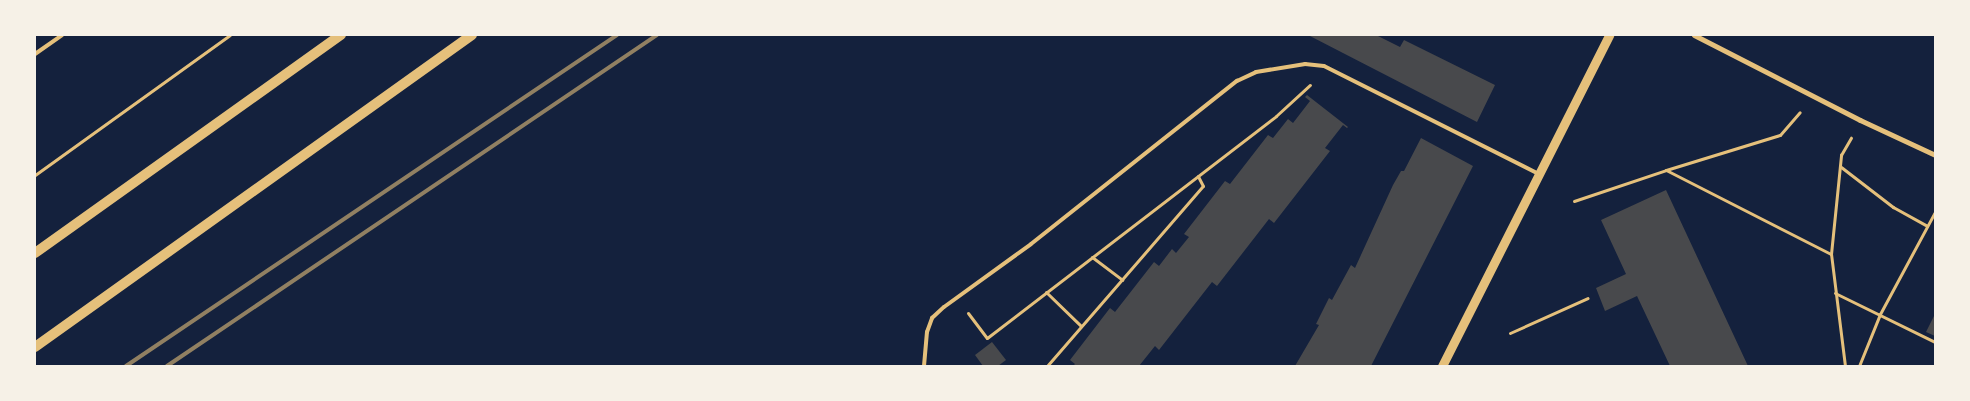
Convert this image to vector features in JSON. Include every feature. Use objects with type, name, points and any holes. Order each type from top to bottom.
[{"type":"main road","points":[[35,253],[341,35]]},
{"type":"main road","points":[[35,347],[472,35]]},
{"type":"street","points":[[1442,366],[1609,35]]},
{"type":"street","points":[[1694,35],[1860,120],[1935,154]]},
{"type":"lane","points":[[35,54],[62,35]]},
{"type":"lane","points":[[924,366],[924,354],[932,318],[956,298],[1031,244],[1237,81],[1256,72],[1305,64],[1324,66],[1539,174]]},
{"type":"path","points":[[35,175],[230,35]]},
{"type":"path","points":[[956,298],[987,338],[1276,116],[1302,90],[1314,83]]},
{"type":"path","points":[[1574,201],[1780,135],[1790,127],[1812,96]]},
{"type":"path","points":[[1844,366],[1831,254],[1842,156],[1860,120]]},
{"type":"path","points":[[1840,167],[1893,207],[1927,226]]},
{"type":"path","points":[[1666,170],[1831,254]]},
{"type":"path","points":[[1047,366],[1204,186],[1198,176]]},
{"type":"path","points":[[1859,366],[1880,314],[1935,212]]},
{"type":"path","points":[[1092,257],[1122,280]]},
{"type":"path","points":[[1046,292],[1081,326]]},
{"type":"path","points":[[1835,293],[1935,342]]},
{"type":"path","points":[[1510,333],[1588,298]]},
{"type":"building","points":[[1308,35],[1376,35],[1400,47],[1404,40],[1495,85],[1477,122]]},
{"type":"building","points":[[1307,95],[1348,127],[1343,125],[1325,148],[1330,151],[1274,223],[1269,219],[1217,286],[1212,282],[1159,350],[1155,346],[1139,366],[1073,366],[1075,364],[1070,360],[1110,308],[1115,312],[1154,262],[1159,266],[1172,249],[1176,253],[1189,237],[1184,234],[1225,181],[1230,184],[1268,135],[1273,138],[1288,119],[1293,123],[1310,101],[1305,97]]},
{"type":"building","points":[[1421,138],[1473,166],[1371,366],[1295,366],[1319,325],[1316,324],[1329,298],[1332,300],[1351,265],[1355,268],[1393,185],[1401,171],[1404,171]]},
{"type":"building","points":[[1666,190],[1748,366],[1670,366],[1637,296],[1605,311],[1596,288],[1626,274],[1601,220]]},
{"type":"building","points":[[1935,314],[1935,336],[1926,332]]},
{"type":"building","points":[[992,342],[1006,360],[998,366],[983,366],[975,355]]},
{"type":"railway","points":[[126,366],[617,35]]},
{"type":"railway","points":[[167,366],[657,35]]}]
